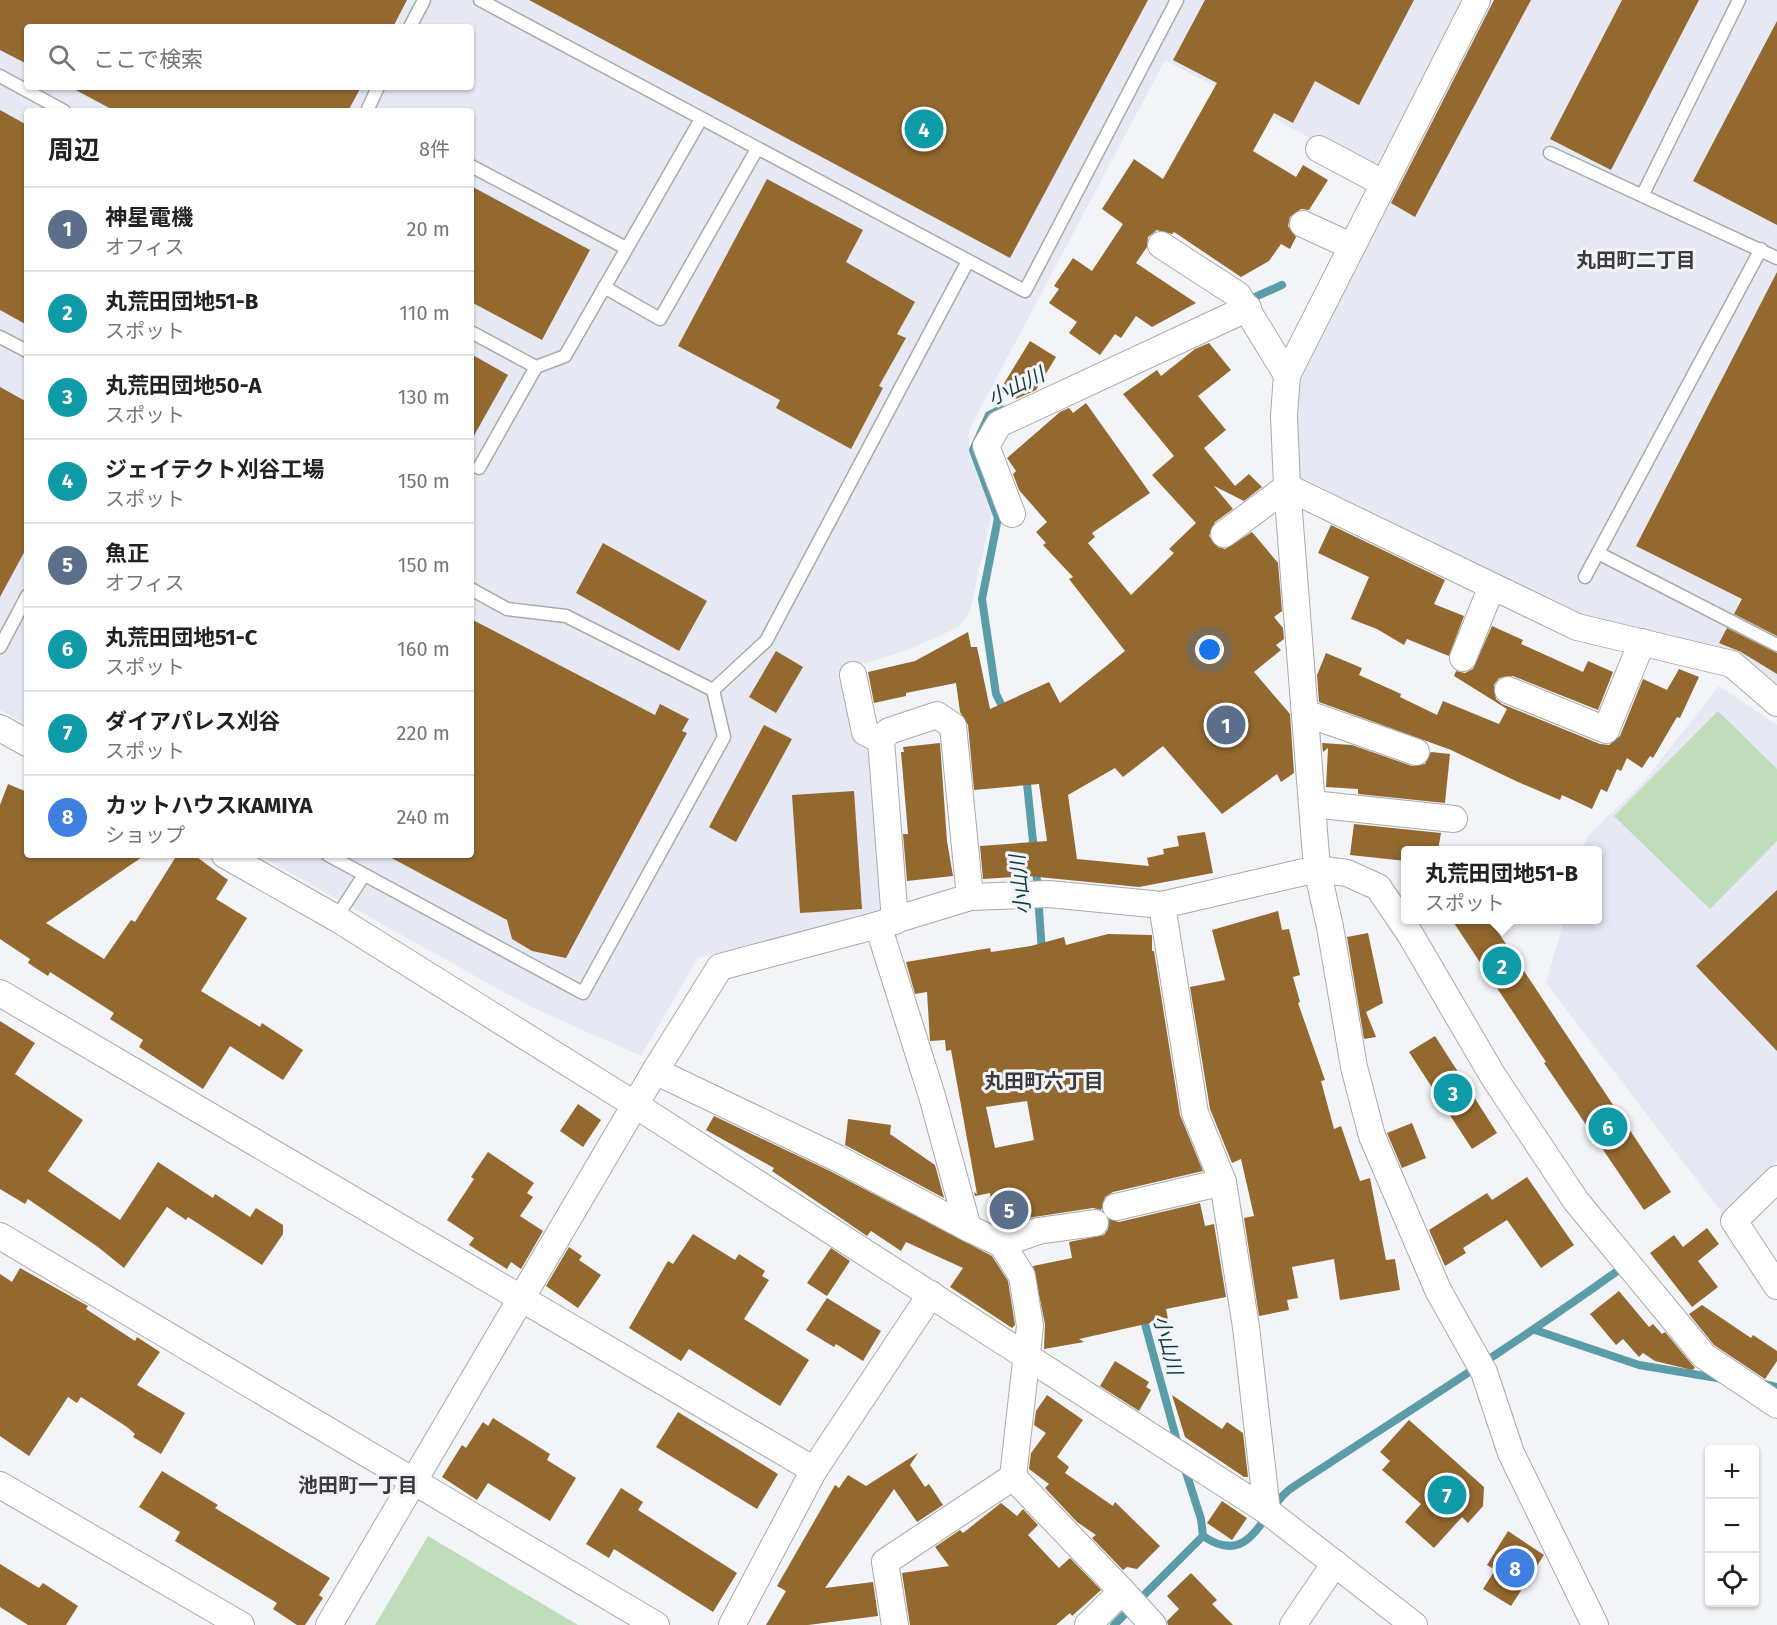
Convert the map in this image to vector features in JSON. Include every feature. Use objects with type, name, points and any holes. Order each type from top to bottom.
[{"type":"street","points":[[1477,0],[1287,375],[1284,416],[1287,487],[1317,869],[1330,927],[1354,1067],[1372,1136],[1438,1290],[1478,1361],[1511,1453],[1595,1625]]},
{"type":"street","points":[[1319,149],[1383,183]]},
{"type":"street","points":[[1303,224],[1351,246]]},
{"type":"street","points":[[1161,245],[1243,302],[1287,375]]},
{"type":"street","points":[[1180,320],[1243,302]]},
{"type":"street","points":[[1012,514],[986,446],[999,424],[1243,302]]},
{"type":"street","points":[[1224,534],[1287,487]]},
{"type":"street","points":[[1287,487],[1577,627],[1732,664],[1777,703]]},
{"type":"street","points":[[1463,658],[1492,586]]},
{"type":"street","points":[[1508,690],[1606,730],[1642,642]]},
{"type":"street","points":[[854,675],[865,732],[881,740]]},
{"type":"street","points":[[1305,713],[1416,752]]},
{"type":"street","points":[[881,740],[890,732],[938,715],[953,726],[970,897]]},
{"type":"street","points":[[0,728],[24,741]]},
{"type":"street","points":[[881,740],[887,923],[968,1228]]},
{"type":"street","points":[[1312,804],[1454,819]]},
{"type":"street","points":[[230,858],[336,918],[637,1106],[931,1294],[1275,1517],[1414,1625]]},
{"type":"street","points":[[329,1625],[656,1071],[720,967],[887,923],[970,897],[1049,894],[1162,905],[1317,869],[1347,873],[1378,887],[1401,921]]},
{"type":"street","points":[[1162,905],[1195,1113],[1223,1182],[1275,1517]]},
{"type":"street","points":[[1403,924],[1493,1076],[1576,1200],[1704,1356],[1769,1396]]},
{"type":"street","points":[[0,993],[814,1470]]},
{"type":"street","points":[[656,1071],[837,1158],[1002,1244],[1022,1276],[1030,1326],[1013,1477],[885,1562],[895,1625]]},
{"type":"street","points":[[1777,1179],[1734,1221],[1777,1286]]},
{"type":"street","points":[[1116,1207],[1223,1182]]},
{"type":"street","points":[[1002,1244],[1038,1231],[1095,1223]]},
{"type":"street","points":[[0,1236],[656,1625]]},
{"type":"street","points":[[732,1625],[814,1470],[931,1294]]},
{"type":"street","points":[[1013,1477],[1150,1621]]},
{"type":"street","points":[[0,1485],[241,1625]]},
{"type":"street","points":[[1293,1625],[1335,1563]]},
{"type":"street","points":[[1088,1625],[1123,1592]]},
{"type":"lane","points":[[412,24],[424,0]]},
{"type":"lane","points":[[480,0],[1025,291],[1177,0]]},
{"type":"lane","points":[[1643,194],[1739,0]]},
{"type":"lane","points":[[0,76],[24,89]]},
{"type":"lane","points":[[26,90],[59,108]]},
{"type":"lane","points":[[368,108],[377,90]]},
{"type":"lane","points":[[479,468],[536,367],[565,356],[701,119]]},
{"type":"lane","points":[[604,287],[660,319],[757,149]]},
{"type":"lane","points":[[1550,153],[1643,194],[1777,258]]},
{"type":"lane","points":[[474,168],[626,248]]},
{"type":"lane","points":[[1585,577],[1761,249]]},
{"type":"lane","points":[[713,690],[766,641],[968,261]]},
{"type":"lane","points":[[474,334],[536,367]]},
{"type":"lane","points":[[0,338],[24,350]]},
{"type":"lane","points":[[1598,553],[1777,645]]},
{"type":"lane","points":[[474,592],[507,609],[566,616],[713,690]]},
{"type":"lane","points":[[0,647],[24,602]]},
{"type":"lane","points":[[333,858],[583,993],[724,737],[713,690]]},
{"type":"lane","points":[[336,918],[364,875]]},
{"type":"shaded area","points":[[0,0],[1462,0],[1374,172],[1165,60],[969,430],[969,451],[992,512],[970,611],[959,627],[905,651],[845,669],[858,743],[871,742],[882,910],[698,958],[641,1056],[529,1006],[263,858],[474,858],[474,108],[24,108],[24,723],[0,710]]},
{"type":"shaded area","points":[[1484,0],[1777,0],[1777,691],[1582,619],[1299,482],[1294,369]]},
{"type":"shaded area","points":[[1719,686],[1777,725],[1777,1160],[1723,1214],[1546,983],[1563,924],[1602,924],[1602,846],[1584,846],[1587,837],[1645,780]]},
{"type":"green space","points":[[1718,711],[1777,769],[1777,841],[1710,909],[1614,816]]},
{"type":"green space","points":[[428,1536],[578,1625],[375,1625]]},
{"type":"building","points":[[0,0],[407,0],[395,24],[24,24],[24,62],[0,50]]},
{"type":"building","points":[[529,0],[1148,0],[1010,258]]},
{"type":"building","points":[[1205,0],[1414,0],[1359,105],[1315,81],[1293,123],[1274,113],[1253,151],[1296,177],[1303,165],[1328,180],[1309,210],[1301,209],[1290,217],[1288,226],[1296,237],[1290,249],[1281,244],[1269,261],[1241,277],[1174,232],[1172,234],[1157,230],[1148,237],[1147,247],[1136,263],[1196,303],[1152,327],[1136,316],[1121,338],[1115,334],[1100,355],[1069,333],[1077,322],[1049,303],[1059,289],[1054,286],[1073,258],[1092,271],[1123,224],[1102,209],[1134,159],[1163,179],[1217,83],[1173,60]]},
{"type":"building","points":[[1494,0],[1531,0],[1415,217],[1391,203]]},
{"type":"building","points":[[1622,0],[1699,0],[1611,170],[1550,139]]},
{"type":"building","points":[[1777,21],[1777,225],[1693,181]]},
{"type":"building","points":[[76,90],[359,90],[350,108],[109,108]]},
{"type":"building","points":[[0,110],[24,123],[24,323],[0,310]]},
{"type":"building","points":[[767,179],[863,230],[846,262],[915,302],[897,334],[906,338],[879,386],[883,388],[851,449],[776,408],[780,400],[678,346]]},
{"type":"building","points":[[474,188],[590,250],[542,340],[474,304]]},
{"type":"building","points":[[1777,272],[1777,636],[1734,614],[1742,599],[1636,546]]},
{"type":"building","points":[[1030,341],[1056,357],[1036,390],[1016,399],[1000,390]]},
{"type":"building","points":[[1209,343],[1231,370],[1198,396],[1226,430],[1204,448],[1235,486],[1249,474],[1262,487],[1244,501],[1214,486],[1233,509],[1215,522],[1209,536],[1218,547],[1225,549],[1252,532],[1278,563],[1282,611],[1274,617],[1283,628],[1284,639],[1276,645],[1281,650],[1254,672],[1290,714],[1294,773],[1281,782],[1277,774],[1222,814],[1163,746],[1123,777],[1115,768],[1068,795],[1077,859],[1149,866],[1147,858],[1164,854],[1163,849],[1179,846],[1177,836],[1205,832],[1213,873],[1139,887],[1028,876],[983,879],[980,846],[1047,841],[1039,784],[974,790],[968,725],[960,712],[956,683],[906,693],[906,696],[874,703],[868,672],[915,661],[968,632],[971,647],[977,647],[990,709],[1049,682],[1060,703],[1125,651],[1069,579],[1073,577],[1043,545],[1046,543],[1036,532],[1047,522],[1019,490],[1013,474],[1016,471],[1007,458],[1060,412],[1069,408],[1073,413],[1086,403],[1150,493],[1092,533],[1095,537],[1088,543],[1131,595],[1174,553],[1169,549],[1196,523],[1152,475],[1174,456],[1123,394],[1157,370],[1161,376],[1195,349]]},
{"type":"building","points":[[474,356],[508,375],[474,436]]},
{"type":"building","points":[[0,387],[24,400],[24,553],[0,597]]},
{"type":"building","points":[[1331,525],[1445,580],[1434,604],[1464,616],[1449,656],[1407,639],[1404,645],[1377,629],[1351,619],[1369,577],[1318,553]]},
{"type":"building","points":[[603,543],[707,601],[679,651],[576,593]]},
{"type":"building","points":[[474,621],[655,715],[660,704],[689,719],[682,731],[687,733],[566,958],[532,951],[512,939],[507,920],[392,858],[474,858]]},
{"type":"building","points":[[1492,626],[1523,640],[1521,644],[1583,672],[1588,661],[1613,672],[1598,710],[1513,676],[1499,678],[1494,685],[1496,699],[1502,704],[1600,744],[1609,745],[1620,736],[1643,679],[1667,690],[1679,669],[1699,677],[1680,718],[1677,717],[1653,758],[1650,756],[1642,768],[1627,758],[1621,771],[1617,769],[1607,792],[1601,789],[1592,809],[1562,795],[1560,800],[1451,750],[1319,702],[1317,675],[1326,653],[1362,668],[1359,675],[1401,694],[1400,697],[1437,715],[1443,701],[1499,724],[1507,709],[1454,676],[1456,671],[1465,673],[1473,669]]},
{"type":"building","points":[[1727,628],[1777,653],[1777,674],[1741,652],[1719,643]]},
{"type":"building","points":[[776,651],[803,667],[776,713],[749,697]]},
{"type":"building","points":[[764,725],[792,739],[736,842],[709,827]]},
{"type":"building","points":[[940,743],[947,841],[953,876],[907,881],[903,834],[908,834],[901,752],[904,752],[903,747]]},
{"type":"building","points":[[1322,743],[1352,745],[1412,766],[1425,764],[1431,752],[1450,754],[1445,803],[1358,794],[1358,789],[1326,787],[1328,748],[1323,752]]},
{"type":"building","points":[[8,784],[24,791],[24,858],[141,858],[46,923],[104,959],[131,920],[135,922],[175,858],[198,858],[228,880],[216,899],[247,918],[201,991],[260,1027],[262,1023],[303,1050],[283,1080],[230,1046],[203,1089],[139,1047],[143,1040],[110,1019],[114,1013],[50,972],[48,976],[28,963],[30,959],[0,939],[0,805]]},
{"type":"building","points":[[854,791],[862,909],[800,913],[792,795]]},
{"type":"building","points":[[1354,824],[1441,833],[1439,846],[1401,846],[1401,860],[1350,855]]},
{"type":"building","points":[[1777,890],[1777,1051],[1696,966]]},
{"type":"building","points":[[1278,911],[1282,930],[1289,929],[1300,975],[1293,977],[1300,1002],[1298,1003],[1325,1080],[1321,1081],[1334,1129],[1341,1126],[1360,1181],[1370,1178],[1386,1260],[1395,1259],[1400,1290],[1340,1300],[1334,1259],[1292,1267],[1298,1298],[1287,1300],[1289,1310],[1259,1316],[1244,1218],[1254,1216],[1241,1159],[1232,1163],[1210,1109],[1190,987],[1225,980],[1212,930]]},
{"type":"building","points":[[1455,924],[1493,924],[1671,1192],[1644,1210],[1544,1063],[1546,1062]]},
{"type":"building","points":[[1368,933],[1383,1003],[1366,1012],[1376,1037],[1364,1039],[1347,937]]},
{"type":"building","points":[[1108,934],[1152,935],[1152,951],[1154,951],[1180,1115],[1203,1171],[1113,1192],[1105,1197],[1101,1210],[1093,1208],[995,1223],[990,1193],[975,1196],[974,1192],[977,1194],[951,1050],[946,1051],[945,1040],[930,1041],[927,992],[915,994],[906,962],[990,948],[991,952],[1031,946],[1064,937],[1066,945]],"holes":[[[1027,1101],[1034,1140],[995,1148],[986,1107]]]},
{"type":"building","points":[[0,1021],[35,1043],[15,1074],[83,1120],[48,1171],[120,1220],[158,1162],[213,1198],[215,1194],[250,1217],[256,1208],[283,1225],[283,1234],[262,1265],[188,1217],[186,1220],[167,1207],[124,1268],[98,1247],[28,1199],[25,1204],[0,1189]]},
{"type":"building","points":[[1435,1036],[1497,1133],[1472,1149],[1409,1052]]},
{"type":"building","points":[[578,1104],[601,1120],[583,1147],[560,1131]]},
{"type":"building","points":[[714,1116],[830,1171],[992,1256],[1008,1281],[1015,1325],[1012,1328],[950,1287],[963,1268],[906,1242],[901,1251],[871,1231],[867,1236],[772,1171],[774,1168],[706,1130]]},
{"type":"building","points":[[848,1119],[891,1125],[890,1134],[935,1165],[944,1198],[845,1145]]},
{"type":"building","points":[[1412,1123],[1426,1158],[1402,1168],[1387,1133]]},
{"type":"building","points":[[488,1152],[534,1183],[527,1193],[533,1197],[520,1216],[543,1231],[521,1269],[511,1262],[507,1269],[469,1245],[474,1238],[447,1220],[474,1179],[471,1177]]},
{"type":"building","points":[[1527,1177],[1574,1245],[1541,1268],[1507,1220],[1463,1248],[1466,1253],[1445,1266],[1429,1230],[1487,1193],[1492,1200]]},
{"type":"building","points":[[1200,1203],[1205,1226],[1214,1224],[1226,1297],[1166,1309],[1168,1319],[1079,1339],[1084,1342],[1044,1349],[1045,1324],[1033,1266],[1072,1258],[1069,1242],[1104,1235],[1109,1228],[1110,1220],[1119,1222]]},
{"type":"building","points":[[1707,1228],[1719,1244],[1698,1261],[1718,1287],[1692,1307],[1650,1253],[1674,1235],[1683,1247]]},
{"type":"building","points":[[693,1234],[735,1260],[739,1254],[765,1271],[762,1276],[769,1280],[744,1319],[809,1360],[780,1406],[689,1349],[681,1361],[629,1328],[668,1261],[673,1264]]},
{"type":"building","points":[[569,1247],[582,1256],[579,1260],[601,1275],[578,1308],[546,1286]]},
{"type":"building","points":[[831,1248],[850,1261],[827,1296],[807,1283]]},
{"type":"building","points":[[20,1268],[88,1306],[86,1309],[135,1341],[137,1337],[160,1352],[137,1385],[185,1413],[161,1454],[133,1437],[135,1434],[127,1427],[81,1397],[77,1403],[68,1397],[29,1456],[0,1436],[0,1274],[12,1282]]},
{"type":"building","points":[[1619,1291],[1649,1327],[1653,1324],[1662,1334],[1665,1332],[1695,1368],[1692,1370],[1655,1361],[1643,1353],[1639,1357],[1623,1339],[1616,1345],[1590,1314]]},
{"type":"building","points":[[827,1298],[881,1331],[863,1361],[836,1344],[834,1347],[806,1330]]},
{"type":"building","points":[[1702,1305],[1751,1338],[1753,1335],[1777,1351],[1777,1361],[1765,1379],[1714,1345],[1689,1314]]},
{"type":"building","points":[[1115,1361],[1149,1382],[1146,1387],[1151,1390],[1139,1411],[1100,1386]]},
{"type":"building","points":[[1047,1395],[1083,1420],[1057,1457],[1069,1467],[1065,1473],[1113,1506],[1115,1502],[1160,1546],[1137,1569],[1127,1567],[1123,1570],[1092,1538],[1096,1535],[1077,1522],[1045,1488],[1049,1484],[1029,1469],[1031,1453],[1046,1433],[1034,1425],[1036,1411]]},
{"type":"building","points":[[1172,1395],[1222,1429],[1227,1422],[1243,1433],[1248,1477],[1244,1477],[1185,1437]]},
{"type":"building","points":[[678,1412],[778,1474],[757,1509],[656,1447]]},
{"type":"building","points":[[493,1418],[550,1454],[547,1460],[576,1478],[550,1521],[488,1483],[477,1500],[442,1477],[462,1445],[466,1448],[483,1422],[488,1426]]},
{"type":"building","points":[[1409,1420],[1484,1487],[1483,1506],[1468,1523],[1462,1517],[1434,1548],[1405,1522],[1421,1504],[1382,1470],[1390,1461],[1380,1452]]},
{"type":"building","points":[[918,1453],[910,1465],[925,1487],[929,1484],[943,1505],[917,1522],[894,1489],[825,1588],[873,1582],[878,1616],[808,1625],[766,1625],[786,1591],[777,1586],[835,1485],[839,1488],[848,1475],[866,1486]]},
{"type":"building","points":[[162,1471],[218,1505],[215,1508],[330,1578],[319,1595],[323,1598],[305,1625],[297,1625],[273,1609],[277,1603],[175,1541],[180,1532],[139,1507]]},
{"type":"building","points":[[621,1488],[643,1502],[638,1510],[737,1573],[713,1612],[614,1549],[609,1558],[586,1544]]},
{"type":"building","points":[[1222,1501],[1247,1518],[1232,1540],[1207,1523]]},
{"type":"building","points":[[1001,1503],[1017,1516],[1023,1509],[1038,1525],[1028,1535],[1059,1568],[1070,1558],[1101,1590],[1072,1616],[1070,1613],[1056,1625],[910,1625],[902,1573],[949,1566],[935,1547],[960,1530],[963,1533]]},
{"type":"building","points":[[1508,1531],[1544,1555],[1511,1606],[1483,1589],[1495,1570],[1487,1565]]},
{"type":"building","points":[[0,1564],[39,1588],[43,1583],[78,1606],[66,1625],[28,1625],[0,1607]]},
{"type":"building","points":[[1191,1573],[1217,1600],[1212,1604],[1233,1625],[1168,1625],[1167,1621],[1179,1609],[1167,1596]]},
{"type":"waterway","name":"小山川","points":[[1246,301],[1282,285]]},
{"type":"waterway","name":"小山川","points":[[1001,409],[989,415],[973,450],[998,518],[982,599],[996,694],[1005,712]]},
{"type":"waterway","name":"小山川","points":[[1026,774],[1034,851]]},
{"type":"waterway","name":"小山川","points":[[1036,867],[1042,952]]},
{"type":"waterway","name":"小山川","points":[[1105,1206],[1114,1234]]},
{"type":"waterway","points":[[1203,1536],[1220,1545],[1234,1546],[1245,1541],[1293,1487],[1616,1272]]},
{"type":"waterway","name":"小山川","points":[[1142,1313],[1178,1445]]},
{"type":"waterway","points":[[1535,1330],[1639,1365],[1723,1379]]},
{"type":"waterway","points":[[1760,1383],[1777,1387]]},
{"type":"waterway","name":"小山川","points":[[1114,1625],[1203,1536],[1201,1519],[1184,1466]]},
{"type":"place","name":"ジェイテクト刈谷工場","points":[[924,129]]},
{"type":"place","name":"神星電機","points":[[1226,725]]},
{"type":"place","name":"丸荒田団地51-B","points":[[1502,966]]},
{"type":"place","name":"丸荒田団地50-A","points":[[1453,1093]]},
{"type":"place","name":"丸荒田団地51-C","points":[[1608,1127]]},
{"type":"place","name":"魚正","points":[[1009,1210]]},
{"type":"place","name":"ダイアパレス刈谷","points":[[1447,1495]]},
{"type":"place","name":"カットハウスKAMIYA","points":[[1515,1568]]},
{"type":"district","name":"丸田町二丁目","points":[[1636,260]]},
{"type":"district","name":"丸田町六丁目","points":[[1044,1081]]},
{"type":"district","name":"池田町一丁目","points":[[358,1485]]}]
